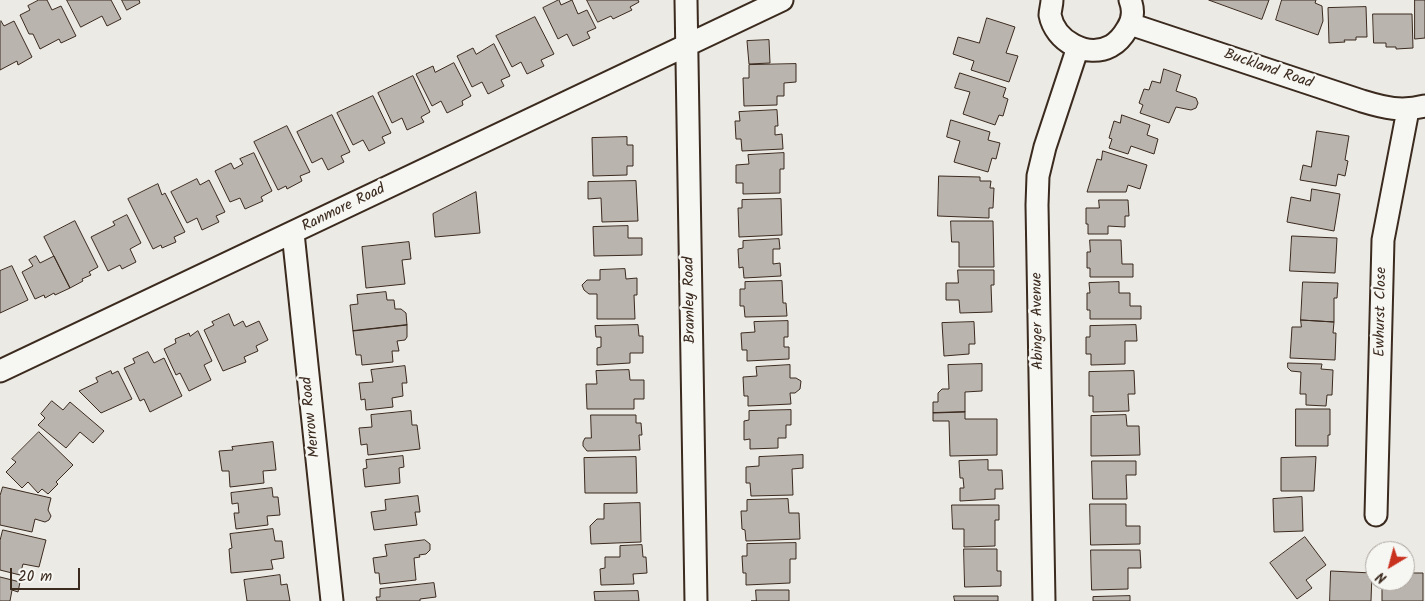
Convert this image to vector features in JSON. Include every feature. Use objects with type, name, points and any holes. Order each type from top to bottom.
[{"type":"street","name":"Bramley Road","points":[[686,0],[696,601]]},
{"type":"street","points":[[687,45],[782,0]]},
{"type":"street","points":[[1052,0],[1050,14],[1056,30],[1064,40],[1078,47],[1096,50],[1110,47],[1122,37],[1130,24],[1133,8],[1130,0]]},
{"type":"street","name":"Buckland Road","points":[[1130,24],[1362,102],[1380,107],[1416,108]]},
{"type":"street","name":"Ranmore Road","points":[[0,371],[687,45]]},
{"type":"street","name":"Abinger Avenue","points":[[1044,601],[1037,215],[1038,176],[1045,146],[1078,47]]},
{"type":"street","name":"Ewhurst Close","points":[[1376,515],[1383,240],[1416,108]]},
{"type":"street","name":"Merrow Road","points":[[292,234],[332,601]]},
{"type":"building","points":[[39,0],[47,0],[52,10],[61,6],[76,36],[61,43],[59,39],[40,49],[33,34],[29,34],[20,15],[30,10],[28,6]]},
{"type":"building","points":[[67,0],[111,0],[121,19],[107,26],[102,16],[81,27]]},
{"type":"building","points":[[122,0],[139,0],[140,3],[127,10]]},
{"type":"building","points":[[559,0],[561,5],[572,0],[578,14],[587,10],[596,28],[587,32],[590,38],[573,46],[567,34],[558,39],[543,8]]},
{"type":"building","points":[[587,0],[638,0],[639,2],[630,7],[632,10],[613,19],[611,16],[598,22]]},
{"type":"building","points":[[1209,0],[1269,0],[1262,19]]},
{"type":"building","points":[[1282,0],[1316,0],[1315,3],[1322,6],[1323,21],[1318,35],[1276,20]]},
{"type":"building","points":[[1415,0],[1425,0],[1425,38],[1415,39]]},
{"type":"building","points":[[1366,7],[1367,37],[1356,37],[1356,40],[1329,43],[1328,8]]},
{"type":"building","points":[[1373,14],[1412,14],[1413,48],[1396,49],[1396,47],[1386,47],[1386,43],[1374,43]]},
{"type":"building","points":[[535,17],[554,54],[541,60],[544,66],[527,74],[521,62],[512,67],[496,36]]},
{"type":"building","points":[[987,18],[1015,27],[1006,53],[1018,56],[1009,82],[971,70],[974,61],[953,54],[958,37],[979,43]]},
{"type":"building","points":[[14,21],[32,57],[18,65],[17,61],[0,70],[0,22],[4,26]]},
{"type":"building","points":[[769,40],[770,63],[749,64],[747,41]]},
{"type":"building","points":[[494,44],[510,76],[501,80],[504,86],[488,94],[482,82],[472,87],[457,56],[473,48],[476,54]]},
{"type":"building","points":[[454,63],[471,96],[462,101],[463,105],[447,113],[441,101],[432,106],[416,74],[433,66],[435,72]]},
{"type":"building","points":[[796,64],[796,82],[784,83],[784,96],[777,96],[777,105],[744,106],[743,78],[749,78],[749,65]]},
{"type":"building","points":[[1164,69],[1181,75],[1176,91],[1196,98],[1198,103],[1196,108],[1191,110],[1176,107],[1169,123],[1140,113],[1143,105],[1139,103],[1144,89],[1149,90],[1152,81],[1160,83]]},
{"type":"building","points":[[960,73],[1006,88],[1003,97],[1008,99],[1003,116],[999,115],[995,125],[963,114],[970,92],[955,88]]},
{"type":"building","points":[[413,76],[430,112],[421,117],[424,122],[407,130],[402,118],[392,123],[378,93]]},
{"type":"building","points":[[373,96],[391,133],[382,137],[385,143],[369,151],[363,140],[353,145],[337,113]]},
{"type":"building","points":[[777,110],[778,126],[775,126],[775,135],[782,134],[783,149],[742,151],[741,139],[736,139],[735,121],[740,121],[739,112]]},
{"type":"building","points":[[332,115],[350,152],[341,156],[344,162],[328,170],[322,158],[312,163],[297,132]]},
{"type":"building","points":[[1122,115],[1150,125],[1147,135],[1158,139],[1154,154],[1131,146],[1128,154],[1109,148],[1112,139],[1109,138],[1114,121],[1120,123]]},
{"type":"building","points":[[951,120],[990,132],[988,140],[1000,143],[996,159],[992,158],[988,172],[954,162],[960,141],[947,137]]},
{"type":"building","points":[[287,126],[310,172],[300,176],[302,181],[287,189],[286,186],[278,190],[254,142]]},
{"type":"building","points":[[1317,131],[1349,136],[1345,160],[1348,161],[1345,176],[1338,174],[1336,186],[1300,180],[1303,165],[1311,167]]},
{"type":"building","points":[[627,137],[627,145],[633,145],[633,166],[627,166],[627,175],[593,176],[592,138]]},
{"type":"building","points":[[1103,151],[1147,165],[1140,189],[1128,185],[1126,192],[1087,192],[1097,159],[1101,160]]},
{"type":"building","points":[[254,153],[272,191],[261,197],[263,201],[245,209],[240,198],[230,202],[215,171],[231,163],[234,169],[243,164],[240,159]]},
{"type":"building","points":[[784,153],[784,169],[780,169],[780,193],[743,194],[743,183],[736,183],[736,165],[749,164],[748,155]]},
{"type":"building","points":[[939,176],[980,177],[980,181],[991,181],[990,188],[994,188],[993,208],[989,208],[989,218],[938,216]]},
{"type":"building","points":[[197,179],[200,185],[209,180],[225,212],[216,216],[219,222],[202,230],[197,218],[187,223],[171,192]]},
{"type":"building","points":[[636,181],[638,221],[602,222],[601,198],[588,199],[588,182]]},
{"type":"building","points":[[158,184],[162,195],[165,193],[185,232],[174,237],[176,242],[162,248],[161,245],[153,249],[128,199]]},
{"type":"building","points":[[1312,189],[1340,194],[1334,231],[1287,222],[1291,197],[1310,201]]},
{"type":"building","points":[[476,192],[480,233],[435,237],[433,214]]},
{"type":"building","points":[[781,199],[782,235],[739,237],[738,208],[742,208],[742,200]]},
{"type":"building","points":[[1099,200],[1128,200],[1129,216],[1125,216],[1125,227],[1108,226],[1108,234],[1088,234],[1086,208],[1099,208]]},
{"type":"building","points":[[127,215],[141,243],[130,249],[136,262],[122,269],[120,265],[108,271],[91,237],[115,225],[113,222]]},
{"type":"building","points":[[75,221],[98,267],[89,272],[91,275],[82,279],[83,281],[70,288],[44,237]]},
{"type":"building","points":[[951,221],[993,221],[994,267],[959,267],[959,242],[952,242]]},
{"type":"building","points":[[628,226],[628,238],[642,238],[642,255],[594,256],[593,227]]},
{"type":"building","points":[[1292,236],[1337,238],[1335,273],[1290,271]]},
{"type":"building","points":[[779,239],[780,249],[773,249],[773,264],[780,263],[781,276],[744,278],[743,267],[739,268],[738,249],[743,248],[743,241]]},
{"type":"building","points":[[1090,240],[1121,240],[1122,264],[1133,264],[1133,277],[1090,277],[1090,268],[1087,268],[1087,252],[1090,252]]},
{"type":"building","points":[[409,242],[411,259],[402,260],[405,284],[366,288],[362,247]]},
{"type":"building","points":[[36,256],[40,263],[54,256],[70,288],[55,295],[54,293],[45,298],[44,295],[35,299],[22,272],[33,266],[29,260]]},
{"type":"building","points":[[12,266],[28,300],[0,313],[0,271]]},
{"type":"building","points":[[625,269],[626,279],[637,278],[637,295],[634,295],[635,319],[597,319],[597,294],[589,294],[582,285],[587,280],[600,280],[600,270]]},
{"type":"building","points":[[958,270],[994,270],[994,285],[991,285],[992,312],[960,313],[959,300],[946,300],[946,283],[958,283]]},
{"type":"building","points":[[782,281],[783,303],[786,303],[787,316],[745,317],[744,306],[740,306],[740,289],[745,289],[745,282]]},
{"type":"building","points":[[1119,282],[1119,293],[1130,293],[1130,306],[1141,306],[1141,319],[1090,319],[1090,310],[1087,310],[1087,293],[1090,293],[1089,283]]},
{"type":"building","points":[[1303,282],[1338,283],[1337,298],[1334,298],[1334,322],[1301,320]]},
{"type":"building","points":[[386,292],[387,300],[394,300],[395,309],[401,309],[406,313],[407,325],[353,331],[350,305],[358,304],[357,295]]},
{"type":"building","points":[[229,314],[234,326],[243,321],[246,327],[259,321],[268,340],[256,346],[258,351],[244,357],[246,362],[223,371],[204,330],[214,325],[212,322]]},
{"type":"building","points":[[1301,320],[1334,322],[1333,333],[1336,333],[1335,360],[1290,358],[1292,327],[1301,327]]},
{"type":"building","points":[[788,321],[788,337],[784,337],[784,347],[789,347],[789,359],[747,361],[747,350],[742,350],[741,333],[755,332],[754,322]]},
{"type":"building","points":[[974,322],[975,344],[969,344],[969,354],[944,356],[942,323]]},
{"type":"building","points":[[407,325],[407,337],[405,340],[397,341],[399,351],[392,351],[393,362],[362,365],[361,355],[356,355],[353,331]]},
{"type":"building","points":[[638,325],[639,336],[643,336],[643,353],[630,353],[630,363],[597,365],[597,348],[601,347],[601,337],[596,337],[595,326]]},
{"type":"building","points":[[1136,325],[1137,341],[1125,341],[1125,364],[1091,365],[1091,354],[1086,354],[1086,337],[1090,337],[1090,326]]},
{"type":"building","points":[[198,331],[212,361],[204,365],[211,380],[189,391],[180,373],[176,375],[164,349],[176,343],[175,339],[189,333],[190,336]]},
{"type":"building","points":[[148,352],[154,363],[164,358],[182,396],[150,412],[144,399],[140,401],[124,368],[135,363],[133,359]]},
{"type":"building","points":[[1288,363],[1322,364],[1321,369],[1333,370],[1332,395],[1327,395],[1326,406],[1306,405],[1306,394],[1300,394],[1301,372],[1291,371],[1288,368]]},
{"type":"building","points":[[982,364],[982,391],[965,392],[965,412],[933,413],[933,402],[938,402],[938,393],[942,389],[949,389],[948,365]]},
{"type":"building","points":[[790,365],[790,378],[796,378],[801,381],[800,389],[795,393],[790,393],[791,404],[748,406],[748,396],[744,396],[743,377],[757,376],[756,367]]},
{"type":"building","points":[[405,366],[407,383],[402,383],[403,396],[392,398],[393,407],[366,410],[365,399],[361,400],[359,383],[373,382],[371,370]]},
{"type":"building","points":[[629,370],[630,380],[644,380],[644,399],[634,399],[634,409],[587,409],[586,384],[597,384],[596,371]]},
{"type":"building","points":[[111,371],[112,374],[118,371],[132,399],[101,413],[79,391],[98,382],[96,378]]},
{"type":"building","points":[[1134,371],[1135,394],[1128,394],[1129,411],[1093,412],[1093,396],[1089,396],[1089,372]]},
{"type":"building","points":[[52,401],[63,410],[70,402],[104,431],[93,443],[80,432],[66,448],[38,425],[45,418],[41,414]]},
{"type":"building","points":[[1296,409],[1330,409],[1328,446],[1296,446]]},
{"type":"building","points":[[791,410],[791,425],[786,425],[786,438],[778,438],[778,448],[750,449],[750,439],[744,440],[744,421],[749,420],[749,411]]},
{"type":"building","points":[[411,411],[412,425],[417,425],[420,449],[368,455],[367,444],[361,445],[359,428],[372,427],[371,415]]},
{"type":"building","points":[[965,412],[965,419],[997,419],[997,455],[950,456],[949,421],[933,421],[933,413]]},
{"type":"building","points":[[591,415],[636,415],[636,423],[641,423],[642,435],[639,435],[640,450],[587,451],[583,446],[583,442],[585,438],[591,438]]},
{"type":"building","points":[[1126,415],[1127,426],[1139,426],[1140,455],[1091,456],[1091,416]]},
{"type":"building","points":[[39,432],[73,465],[56,482],[58,484],[48,494],[42,489],[38,493],[28,482],[22,488],[6,472],[16,462],[12,459]]},
{"type":"building","points":[[273,442],[276,470],[263,471],[264,483],[230,487],[229,471],[222,471],[219,451],[233,450],[232,447]]},
{"type":"building","points":[[803,455],[803,468],[792,469],[793,495],[751,496],[750,483],[746,483],[746,467],[759,466],[759,457]]},
{"type":"building","points":[[403,456],[404,467],[399,468],[400,483],[365,487],[363,469],[367,468],[366,460]]},
{"type":"building","points":[[636,457],[637,493],[585,493],[584,458]]},
{"type":"building","points":[[1316,457],[1314,491],[1281,491],[1281,458]]},
{"type":"building","points":[[988,460],[988,470],[1002,470],[1003,489],[995,489],[995,499],[960,501],[960,488],[964,488],[963,478],[960,478],[959,461]]},
{"type":"building","points":[[1092,461],[1136,461],[1136,475],[1126,475],[1127,499],[1093,499]]},
{"type":"building","points":[[3,487],[51,498],[48,510],[51,516],[49,520],[45,522],[35,519],[32,532],[0,525],[0,496]]},
{"type":"building","points":[[272,488],[273,497],[278,497],[280,515],[267,516],[268,525],[236,529],[234,513],[239,513],[238,503],[232,504],[231,493]]},
{"type":"building","points":[[418,496],[420,512],[415,512],[417,525],[374,530],[371,512],[386,510],[385,500]]},
{"type":"building","points":[[1302,497],[1303,531],[1274,532],[1273,499]]},
{"type":"building","points":[[788,499],[789,513],[799,513],[800,539],[746,541],[745,530],[742,529],[741,511],[747,511],[747,500]]},
{"type":"building","points":[[640,503],[641,542],[591,544],[590,526],[597,519],[604,519],[604,504]]},
{"type":"building","points":[[1090,504],[1126,504],[1126,526],[1140,526],[1140,544],[1091,545]]},
{"type":"building","points":[[952,505],[999,505],[999,520],[995,520],[995,546],[964,547],[964,529],[953,529]]},
{"type":"building","points":[[273,529],[275,541],[282,541],[284,558],[271,560],[273,569],[231,573],[229,549],[232,548],[230,534]]},
{"type":"building","points":[[3,530],[46,540],[39,567],[23,564],[20,575],[0,570],[0,541]]},
{"type":"building","points":[[1305,537],[1326,565],[1306,580],[1312,588],[1297,599],[1270,563]]},
{"type":"building","points":[[425,540],[430,544],[430,550],[426,554],[419,555],[420,557],[414,558],[416,580],[380,584],[379,573],[375,573],[373,558],[387,556],[385,545]]},
{"type":"building","points":[[796,543],[796,559],[790,559],[790,583],[746,585],[746,573],[743,573],[742,556],[747,556],[747,544]]},
{"type":"building","points":[[642,545],[643,557],[646,557],[647,573],[633,574],[634,584],[601,585],[600,569],[605,568],[605,557],[620,557],[620,546]]},
{"type":"building","points":[[964,549],[997,549],[997,571],[1001,571],[1001,586],[965,587]]},
{"type":"building","points":[[1091,550],[1140,550],[1141,568],[1128,568],[1128,589],[1092,590]]},
{"type":"building","points":[[1331,571],[1365,573],[1365,591],[1371,591],[1371,601],[1330,601]]},
{"type":"building","points":[[1415,573],[1423,573],[1423,601],[1382,601],[1382,591],[1415,591]]},
{"type":"building","points":[[280,575],[281,585],[287,584],[290,601],[247,601],[244,580]]},
{"type":"building","points":[[0,577],[20,582],[18,592],[12,590],[10,601],[0,601]]},
{"type":"building","points":[[434,583],[436,597],[420,599],[420,601],[377,601],[376,597],[380,597],[380,589]]},
{"type":"building","points":[[756,590],[789,590],[789,601],[756,601]]},
{"type":"building","points":[[638,591],[639,601],[595,601],[594,592]]},
{"type":"building","points":[[954,596],[998,596],[998,601],[955,601]]},
{"type":"building","points":[[1130,596],[1130,601],[1093,601],[1093,597]]}]
